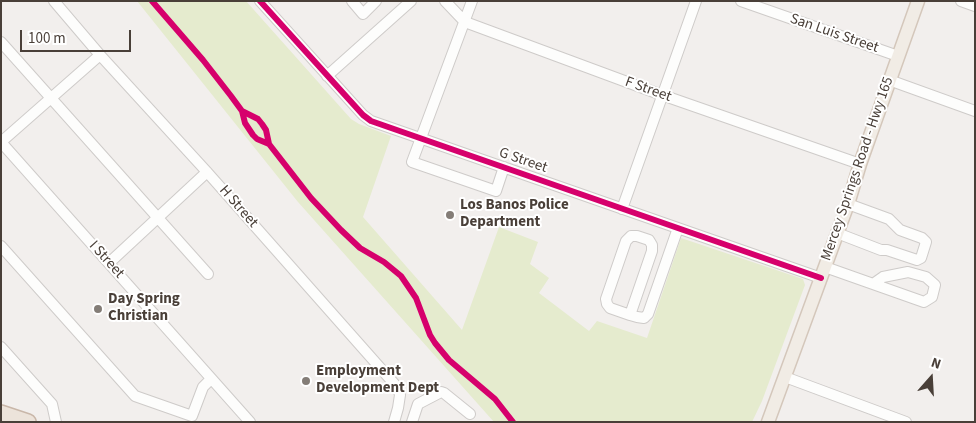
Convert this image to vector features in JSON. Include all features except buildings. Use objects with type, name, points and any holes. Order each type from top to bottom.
[{"type":"highway","points":[[5,417],[28,422]]},
{"type":"main road","name":"Mercey Springs Road - Hwy 165","points":[[768,422],[848,204],[860,164],[918,1]]},
{"type":"street","name":"H Street","points":[[54,1],[398,388],[400,396],[394,422]]},
{"type":"street","name":"G Street","points":[[260,1],[363,115],[371,121],[678,228],[823,272],[873,284],[924,302],[932,297],[936,285],[926,277],[908,272],[883,277],[873,284]]},
{"type":"street","points":[[352,1],[363,14],[376,1]]},
{"type":"street","points":[[327,76],[411,1]]},
{"type":"street","name":"F Street","points":[[446,1],[465,22],[662,95],[860,164]]},
{"type":"street","points":[[472,1],[412,162],[496,191],[504,167]]},
{"type":"street","points":[[622,209],[696,1]]},
{"type":"street","name":"San Luis Street","points":[[741,1],[898,56]]},
{"type":"street","points":[[961,1],[975,6]]},
{"type":"street","points":[[1,42],[208,274]]},
{"type":"street","points":[[1,142],[100,55]]},
{"type":"street","points":[[889,80],[975,111]]},
{"type":"street","name":"I Street","points":[[1,142],[250,422]]},
{"type":"street","points":[[109,263],[207,172]]},
{"type":"street","points":[[837,233],[881,250],[887,250],[917,260],[921,258],[926,242],[922,238],[900,230],[889,219],[848,204]]},
{"type":"street","points":[[630,315],[652,251],[652,245],[649,240],[637,236],[631,236],[626,241],[606,299],[607,304],[610,308],[630,315],[644,318],[648,314],[678,228]]},
{"type":"street","points":[[1,246],[135,396],[192,416],[202,387],[211,378]]},
{"type":"street","points":[[1,347],[52,404],[56,422]]},
{"type":"street","points":[[785,377],[906,422]]},
{"type":"street","points":[[412,422],[418,404],[441,392],[470,414]]},
{"type":"green space","points":[[137,1],[246,1],[351,119],[391,136],[363,217],[462,330],[499,227],[538,242],[530,264],[549,278],[539,293],[589,331],[597,321],[647,338],[681,238],[803,279],[805,285],[762,401],[752,422],[494,422],[298,202]]},
{"type":"cycle path","points":[[152,1],[231,96],[242,111],[245,123],[253,135],[257,139],[269,144]]},
{"type":"cycle path","points":[[260,1],[363,115],[371,121],[821,278]]},
{"type":"cycle path","points":[[242,111],[258,119],[266,130],[269,144],[311,198],[341,230],[360,248],[384,262],[401,276],[416,298],[435,343],[449,360],[495,399],[513,422]]},
{"type":"place","name":"Los Banos Police Department","points":[[450,215]]},
{"type":"place","name":"Day Spring Christian","points":[[98,309]]},
{"type":"place","name":"Employment Development Dept","points":[[306,381]]}]
